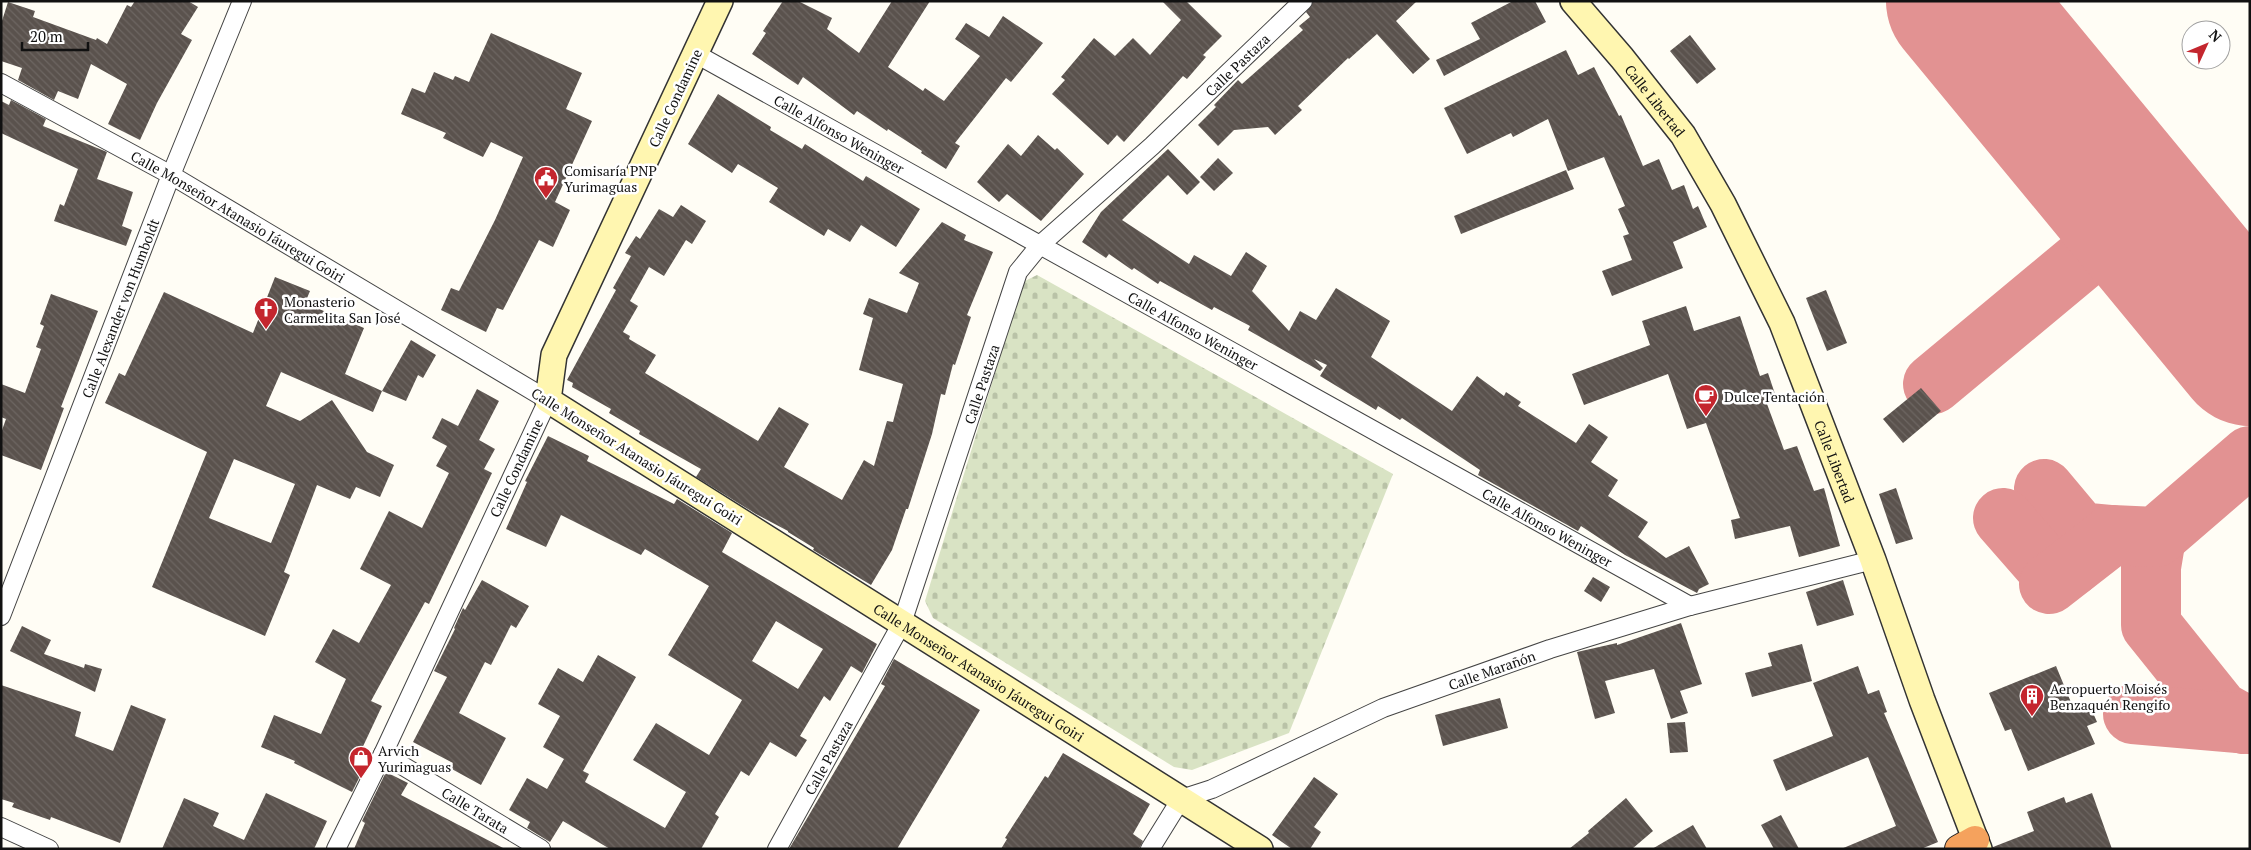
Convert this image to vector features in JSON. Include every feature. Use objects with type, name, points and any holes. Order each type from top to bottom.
[{"type":"street","name":"Calle Alexander von Humboldt","points":[[1,616],[171,175],[242,1]]},
{"type":"street","name":"Calle Condamine","points":[[336,849],[548,400],[554,355],[720,1]]},
{"type":"street","name":"Calle Pastaza","points":[[777,849],[902,623],[1018,272],[1040,245],[1152,146],[1302,1]]},
{"type":"street","name":"Calle Libertad","points":[[1573,1],[1622,58],[1683,135],[1723,204],[1782,323],[1874,560],[1971,846]]},
{"type":"street","name":"Calle Alfonso Weninger","points":[[696,54],[1690,606]]},
{"type":"street","name":"Calle Monseñor Atanasio Jáuregui Goiri","points":[[1,83],[171,175],[548,400],[1260,849]]},
{"type":"street","name":"Calle Marañón","points":[[1181,799],[1212,789],[1383,708],[1550,649],[1690,606],[1874,560]]},
{"type":"street","name":"Calle Tarata","points":[[382,754],[541,849]]},
{"type":"street","points":[[1150,849],[1181,799]]},
{"type":"street","points":[[1,827],[49,849]]},
{"type":"green space","points":[[1037,275],[1393,474],[1289,733],[1192,770],[1174,767],[933,618],[925,601],[1023,282]]},
{"type":"building","points":[[135,1],[188,1],[198,7],[181,34],[192,40],[157,103],[140,140],[108,124],[127,84],[91,64],[78,99],[58,91],[54,100],[18,80],[22,68],[1,61],[1,24],[8,2],[35,11],[33,17],[96,40],[97,38],[107,44],[127,5],[131,7]]},
{"type":"building","points":[[783,1],[798,1],[832,18],[827,29],[859,53],[892,1],[930,1],[888,67],[923,91],[925,88],[944,101],[980,56],[955,39],[966,23],[989,37],[1003,16],[1043,43],[1011,82],[1006,78],[955,143],[960,146],[946,169],[888,129],[887,131],[857,111],[854,115],[803,77],[798,85],[752,54],[766,33],[763,31]]},
{"type":"building","points":[[1162,1],[1186,1],[1222,36],[1203,55],[1206,57],[1187,79],[1183,76],[1124,142],[1117,135],[1108,145],[1052,94],[1065,80],[1061,77],[1094,38],[1115,56],[1133,38],[1150,55],[1181,20]]},
{"type":"building","points":[[1313,1],[1417,1],[1396,21],[1430,59],[1413,74],[1377,34],[1348,58],[1298,106],[1302,110],[1275,135],[1268,127],[1234,130],[1218,146],[1198,125],[1238,80],[1242,84],[1303,30],[1299,26],[1310,17],[1306,12]]},
{"type":"building","points":[[1513,1],[1535,1],[1546,22],[1444,76],[1436,60],[1480,39],[1471,23]]},
{"type":"building","points":[[491,33],[582,73],[566,109],[592,121],[555,202],[570,210],[553,247],[539,240],[503,310],[497,308],[486,332],[441,310],[451,288],[459,291],[495,220],[523,157],[491,142],[483,157],[443,138],[446,133],[401,114],[412,88],[425,93],[434,72],[453,80],[455,76],[469,82]]},
{"type":"building","points":[[1690,35],[1716,69],[1697,84],[1670,51]]},
{"type":"building","points":[[1566,50],[1578,75],[1594,67],[1619,116],[1621,115],[1643,166],[1659,159],[1672,190],[1684,185],[1693,209],[1698,206],[1707,227],[1673,242],[1683,268],[1612,296],[1602,271],[1632,260],[1623,236],[1629,234],[1618,209],[1625,206],[1604,157],[1568,171],[1548,119],[1513,137],[1511,133],[1467,154],[1444,108]]},
{"type":"building","points":[[718,94],[771,127],[770,130],[802,149],[805,144],[863,181],[866,176],[920,209],[896,247],[861,225],[850,242],[828,229],[824,236],[769,202],[778,188],[738,164],[732,173],[688,144]]},
{"type":"building","points":[[11,100],[46,119],[43,126],[107,152],[97,179],[133,192],[122,226],[132,230],[126,246],[54,221],[60,204],[64,206],[78,169],[1,133],[1,101],[9,105]]},
{"type":"building","points":[[1038,135],[1055,150],[1057,148],[1084,174],[1041,221],[1007,194],[999,202],[977,182],[1008,144],[1021,156]]},
{"type":"building","points":[[1168,149],[1200,182],[1187,195],[1168,175],[1122,220],[1189,264],[1194,255],[1231,276],[1246,252],[1267,266],[1252,291],[1289,331],[1300,311],[1316,320],[1336,288],[1390,321],[1371,357],[1452,411],[1477,376],[1504,396],[1506,392],[1521,402],[1518,406],[1576,443],[1589,424],[1608,437],[1591,462],[1618,480],[1608,496],[1648,522],[1638,537],[1666,558],[1689,546],[1709,584],[1699,589],[1697,593],[1625,555],[1581,526],[1578,531],[1478,475],[1480,470],[1402,418],[1400,420],[1378,406],[1376,410],[1320,376],[1327,365],[1314,359],[1323,368],[1320,371],[1248,330],[1250,326],[1214,307],[1212,310],[1160,281],[1158,284],[1134,268],[1132,270],[1109,254],[1106,258],[1082,242],[1101,212]]},
{"type":"building","points":[[1218,158],[1233,173],[1214,191],[1200,177]]},
{"type":"building","points":[[1566,170],[1574,189],[1461,234],[1454,216]]},
{"type":"building","points":[[681,205],[706,221],[692,244],[686,240],[664,276],[649,267],[630,301],[638,306],[623,332],[630,336],[629,339],[656,355],[645,373],[758,441],[779,407],[809,424],[784,467],[842,500],[864,460],[874,466],[887,421],[893,422],[903,384],[859,370],[873,318],[863,314],[869,298],[907,313],[919,283],[899,273],[942,222],[966,235],[964,240],[993,252],[967,315],[971,317],[955,365],[953,364],[945,395],[941,394],[932,434],[908,509],[906,509],[892,550],[871,585],[813,550],[814,548],[788,531],[756,514],[696,477],[701,469],[639,434],[640,431],[609,413],[611,409],[572,387],[573,383],[567,380],[616,290],[613,288],[631,256],[625,253],[636,236],[640,239],[659,209],[673,217]]},
{"type":"building","points":[[275,277],[310,291],[305,303],[364,328],[345,374],[382,391],[373,412],[281,372],[266,406],[300,421],[332,400],[367,452],[394,465],[380,497],[356,487],[350,499],[317,485],[284,572],[290,575],[265,636],[152,587],[207,452],[105,403],[119,373],[125,376],[164,292],[253,333]],"holes":[[[234,459],[295,484],[271,543],[209,518]]]},
{"type":"building","points":[[1826,290],[1847,343],[1827,351],[1806,298]]},
{"type":"building","points":[[51,294],[98,311],[61,407],[64,408],[41,470],[1,455],[1,433],[6,419],[1,417],[1,384],[25,393],[41,349],[36,347],[44,326],[40,324]]},
{"type":"building","points":[[1686,306],[1694,331],[1740,316],[1760,376],[1768,373],[1777,400],[1767,404],[1784,450],[1797,446],[1814,491],[1824,488],[1840,546],[1799,557],[1790,526],[1735,539],[1731,520],[1740,518],[1706,423],[1687,429],[1668,374],[1584,405],[1572,374],[1650,345],[1642,321]]},
{"type":"building","points":[[411,340],[436,355],[423,378],[418,375],[406,401],[382,391]]},
{"type":"building","points":[[1921,388],[1941,411],[1903,443],[1883,419]]},
{"type":"building","points":[[477,389],[499,401],[479,440],[495,449],[484,469],[492,473],[429,604],[425,602],[371,701],[382,706],[358,757],[367,762],[352,792],[294,763],[295,761],[261,747],[274,715],[321,734],[346,679],[315,662],[333,629],[359,643],[391,585],[360,569],[389,511],[422,528],[449,473],[436,466],[447,446],[432,438],[442,418],[458,426]]},
{"type":"building","points":[[548,436],[589,456],[587,461],[674,504],[677,499],[732,533],[722,552],[877,644],[862,673],[851,666],[830,701],[824,696],[800,736],[807,740],[796,757],[770,742],[749,776],[741,771],[715,814],[719,817],[701,849],[610,849],[563,821],[550,842],[527,828],[530,822],[509,810],[527,778],[547,789],[564,759],[543,747],[560,716],[538,704],[558,668],[583,682],[598,655],[636,677],[583,771],[589,774],[585,782],[665,828],[686,792],[633,760],[656,723],[709,755],[742,700],[668,655],[709,586],[645,549],[641,555],[561,515],[546,547],[506,529],[527,482],[525,481]],"holes":[[[776,621],[823,649],[798,689],[752,661]]]},
{"type":"building","points":[[1896,488],[1913,539],[1896,544],[1879,494]]},
{"type":"building","points":[[1593,577],[1610,587],[1601,602],[1584,591]]},
{"type":"building","points":[[482,580],[529,606],[516,628],[511,625],[491,665],[485,662],[459,713],[506,738],[481,785],[450,768],[453,763],[413,742],[447,677],[434,671],[455,629],[463,608],[465,610]]},
{"type":"building","points":[[1843,580],[1854,615],[1817,626],[1806,592]]},
{"type":"building","points":[[1681,623],[1702,684],[1680,691],[1688,713],[1671,719],[1654,669],[1605,681],[1615,713],[1595,719],[1577,652],[1617,643],[1617,645]]},
{"type":"building","points":[[22,626],[51,640],[44,654],[84,668],[85,664],[102,669],[95,692],[10,651]]},
{"type":"building","points":[[1802,644],[1812,681],[1752,697],[1745,673],[1772,666],[1768,653]]},
{"type":"building","points":[[894,659],[980,710],[897,849],[789,849],[885,686],[881,684]]},
{"type":"building","points":[[1858,666],[1868,694],[1879,690],[1887,712],[1884,713],[1938,842],[1921,849],[1841,849],[1896,826],[1868,757],[1786,791],[1773,760],[1833,736],[1813,683]]},
{"type":"building","name":"Aeropuerto Moisés Benzaquén Rengifo","points":[[2056,666],[2075,712],[2090,706],[2097,722],[2087,726],[2095,744],[2028,771],[2011,729],[2005,731],[1989,693]]},
{"type":"building","points":[[1,685],[81,712],[75,736],[113,751],[131,705],[166,719],[120,843],[51,817],[50,820],[12,807],[14,803],[1,799]]},
{"type":"building","points":[[1500,698],[1508,728],[1443,746],[1435,715]]},
{"type":"building","points":[[1685,722],[1688,752],[1670,753],[1667,723]]},
{"type":"building","points":[[1063,753],[1150,804],[1133,834],[1143,841],[1139,849],[1001,849],[1007,839],[1005,838],[1045,776],[1048,778]]},
{"type":"building","points":[[386,772],[408,783],[401,795],[505,849],[354,849],[365,823],[362,821]]},
{"type":"building","points":[[1314,777],[1338,794],[1314,827],[1321,832],[1310,849],[1292,849],[1272,835]]},
{"type":"building","points":[[266,793],[327,821],[314,849],[162,849],[184,798],[219,813],[213,826],[244,840]]},
{"type":"building","points":[[2092,793],[2112,849],[1993,849],[1993,847],[2034,831],[2027,812],[2064,797],[2066,803]]},
{"type":"building","points":[[1626,798],[1653,831],[1632,849],[1569,849],[1589,833],[1588,831]]},
{"type":"building","points":[[1781,815],[1799,849],[1774,849],[1761,825]]},
{"type":"building","points":[[1693,825],[1707,849],[1652,849]]},
{"type":"taxiway","points":[[1933,384],[2111,236],[2111,188]]},
{"type":"taxiway","points":[[2111,236],[2165,249]]},
{"type":"taxiway","points":[[2049,584],[2112,535],[2156,537],[2250,456]]},
{"type":"taxiway","points":[[2044,489],[2080,532],[2112,535]]},
{"type":"taxiway","points":[[2003,518],[2045,566],[2072,566]]},
{"type":"taxiway","points":[[2156,537],[2151,567],[2151,625],[2220,711],[2243,724]]},
{"type":"taxiway","points":[[2133,714],[2250,724]]},
{"type":"runway","points":[[1961,1],[2250,351]]},
{"type":"place","name":"Comisaría PNP Yurimaguas","points":[[546,199]]},
{"type":"place","name":"Monasterio Carmelita San José","points":[[266,330]]},
{"type":"place","name":"Dulce Tentación","points":[[1706,417]]},
{"type":"place","name":"Aeropuerto Moisés Benzaquén Rengifo","points":[[2032,717]]},
{"type":"place","name":"Arvich Yurimaguas","points":[[361,779]]}]
